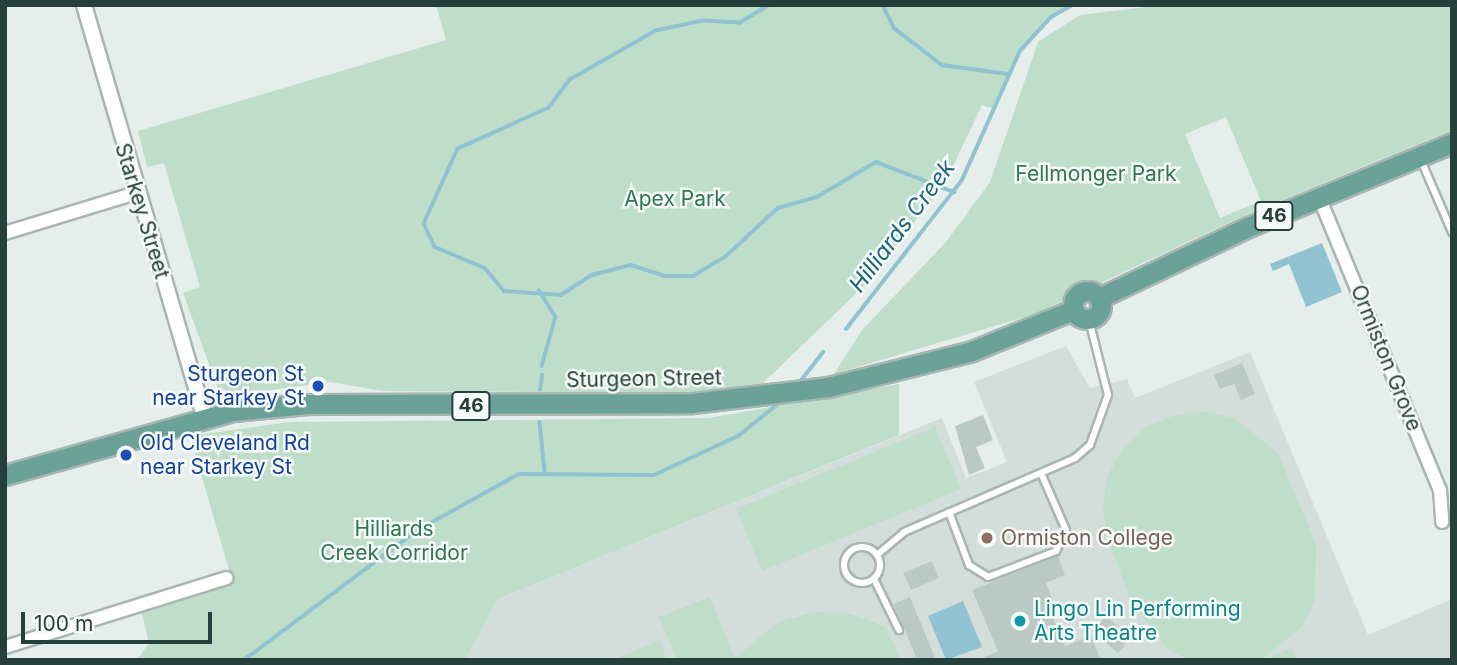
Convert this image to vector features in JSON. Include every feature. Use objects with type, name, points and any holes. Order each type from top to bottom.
[{"type":"main road","name":"46","points":[[1081,315],[1100,311],[1099,298],[1319,197],[1452,143]]},
{"type":"main road","name":"Sturgeon Street","points":[[204,416],[308,404],[739,399],[828,387],[971,351],[1081,315]]},
{"type":"main road","name":"46","points":[[5,475],[204,416]]},
{"type":"street","name":"Starkey Street","points":[[84,5],[136,193],[204,416]]},
{"type":"street","points":[[5,233],[136,193]]},
{"type":"street","name":"Ormiston Grove","points":[[1319,197],[1440,489],[1442,522]]},
{"type":"street","points":[[5,647],[227,578]]},
{"type":"lane","points":[[1420,156],[1452,232]]},
{"type":"lane","points":[[899,630],[874,579],[877,555],[883,543],[1041,473],[1090,446],[1104,417],[1107,383],[1081,315]]},
{"type":"lane","points":[[949,512],[970,565],[988,577],[1056,551],[1066,530],[1041,473]]},
{"type":"lane","points":[[874,579],[851,580],[844,563],[854,549],[877,555]]},
{"type":"shaded area","name":"Ormiston College","points":[[1066,346],[1090,388],[1127,379],[1135,398],[1250,352],[1368,635],[1452,599],[1452,660],[465,660],[498,599],[942,418],[966,478],[1007,462],[974,382]]},
{"type":"green space","name":"Apex Park","points":[[436,5],[1073,5],[1051,17],[1020,51],[995,109],[982,105],[946,181],[868,282],[763,383],[693,393],[383,391],[330,382],[236,395],[218,389],[183,293],[200,287],[164,163],[147,167],[138,131],[446,40]]},
{"type":"green space","name":"Fellmonger Park","points":[[1163,5],[1452,5],[1452,130],[1243,216],[1035,314],[834,374],[862,330],[946,242],[990,182],[1038,42],[1080,15]],"holes":[[[1226,117],[1261,201],[1220,218],[1185,134]]]},
{"type":"green space","name":"Hilliards Creek Corridor","points":[[899,384],[899,435],[498,599],[465,660],[137,660],[149,643],[138,596],[229,570],[190,436],[290,422],[709,418]]},
{"type":"green space","points":[[1206,412],[1234,418],[1278,453],[1316,544],[1315,600],[1303,626],[1261,660],[1188,660],[1169,650],[1131,601],[1107,537],[1103,506],[1108,475],[1123,448],[1146,427],[1175,415]]},
{"type":"green space","points":[[935,427],[961,489],[762,571],[736,509]]},
{"type":"green space","points":[[710,597],[735,658],[778,622],[814,612],[851,614],[886,627],[901,660],[677,660],[659,617]]},
{"type":"green space","points":[[660,640],[667,660],[612,660]]},
{"type":"green space","points":[[1291,648],[1296,660],[1264,660]]},
{"type":"water","points":[[1322,243],[1342,292],[1306,307],[1289,264],[1273,271],[1270,264]]},
{"type":"water","points":[[963,601],[982,647],[946,660],[928,616]]},
{"type":"building","points":[[1242,363],[1255,394],[1241,400],[1234,384],[1220,389],[1214,375]]},
{"type":"building","points":[[983,415],[993,440],[976,447],[985,468],[969,475],[955,426]]},
{"type":"building","name":"Lingo Lin Performing Arts Theatre","points":[[1058,556],[1065,575],[1046,583],[1053,601],[1047,604],[1065,646],[1091,636],[1101,660],[978,660],[998,651],[972,590]]},
{"type":"building","points":[[932,561],[939,578],[911,590],[903,573]]},
{"type":"building","points":[[910,597],[936,660],[917,660],[894,604]]},
{"type":"building","points":[[1106,616],[1131,637],[1118,653],[1093,632]]},
{"type":"waterway","points":[[770,5],[740,23],[703,21],[656,31],[570,80],[549,108],[458,149],[424,224],[435,247],[485,268],[504,291],[561,295],[592,275],[631,265],[664,276],[693,276],[725,257],[778,208],[817,197],[876,162],[954,192]]},
{"type":"waterway","points":[[883,5],[894,28],[942,65],[1009,74]]},
{"type":"waterway","name":"Hilliards Creek","points":[[846,329],[962,180],[1020,51],[1051,17],[1073,5]]},
{"type":"waterway","points":[[539,290],[556,317],[542,366]]},
{"type":"waterway","name":"Hilliards Creek","points":[[799,383],[823,352]]},
{"type":"waterway","points":[[540,390],[542,375]]},
{"type":"waterway","name":"Hilliards Creek","points":[[244,660],[418,530],[519,474],[654,475],[738,436],[782,401]]},
{"type":"waterway","points":[[540,422],[545,471]]},
{"type":"place","name":"Sturgeon St near Starkey St","points":[[318,386]]},
{"type":"place","name":"Old Cleveland Rd near Starkey St","points":[[126,455]]},
{"type":"place","name":"Ormiston College","points":[[987,538]]},
{"type":"place","name":"Lingo Lin Performing Arts Theatre","points":[[1020,621]]}]
